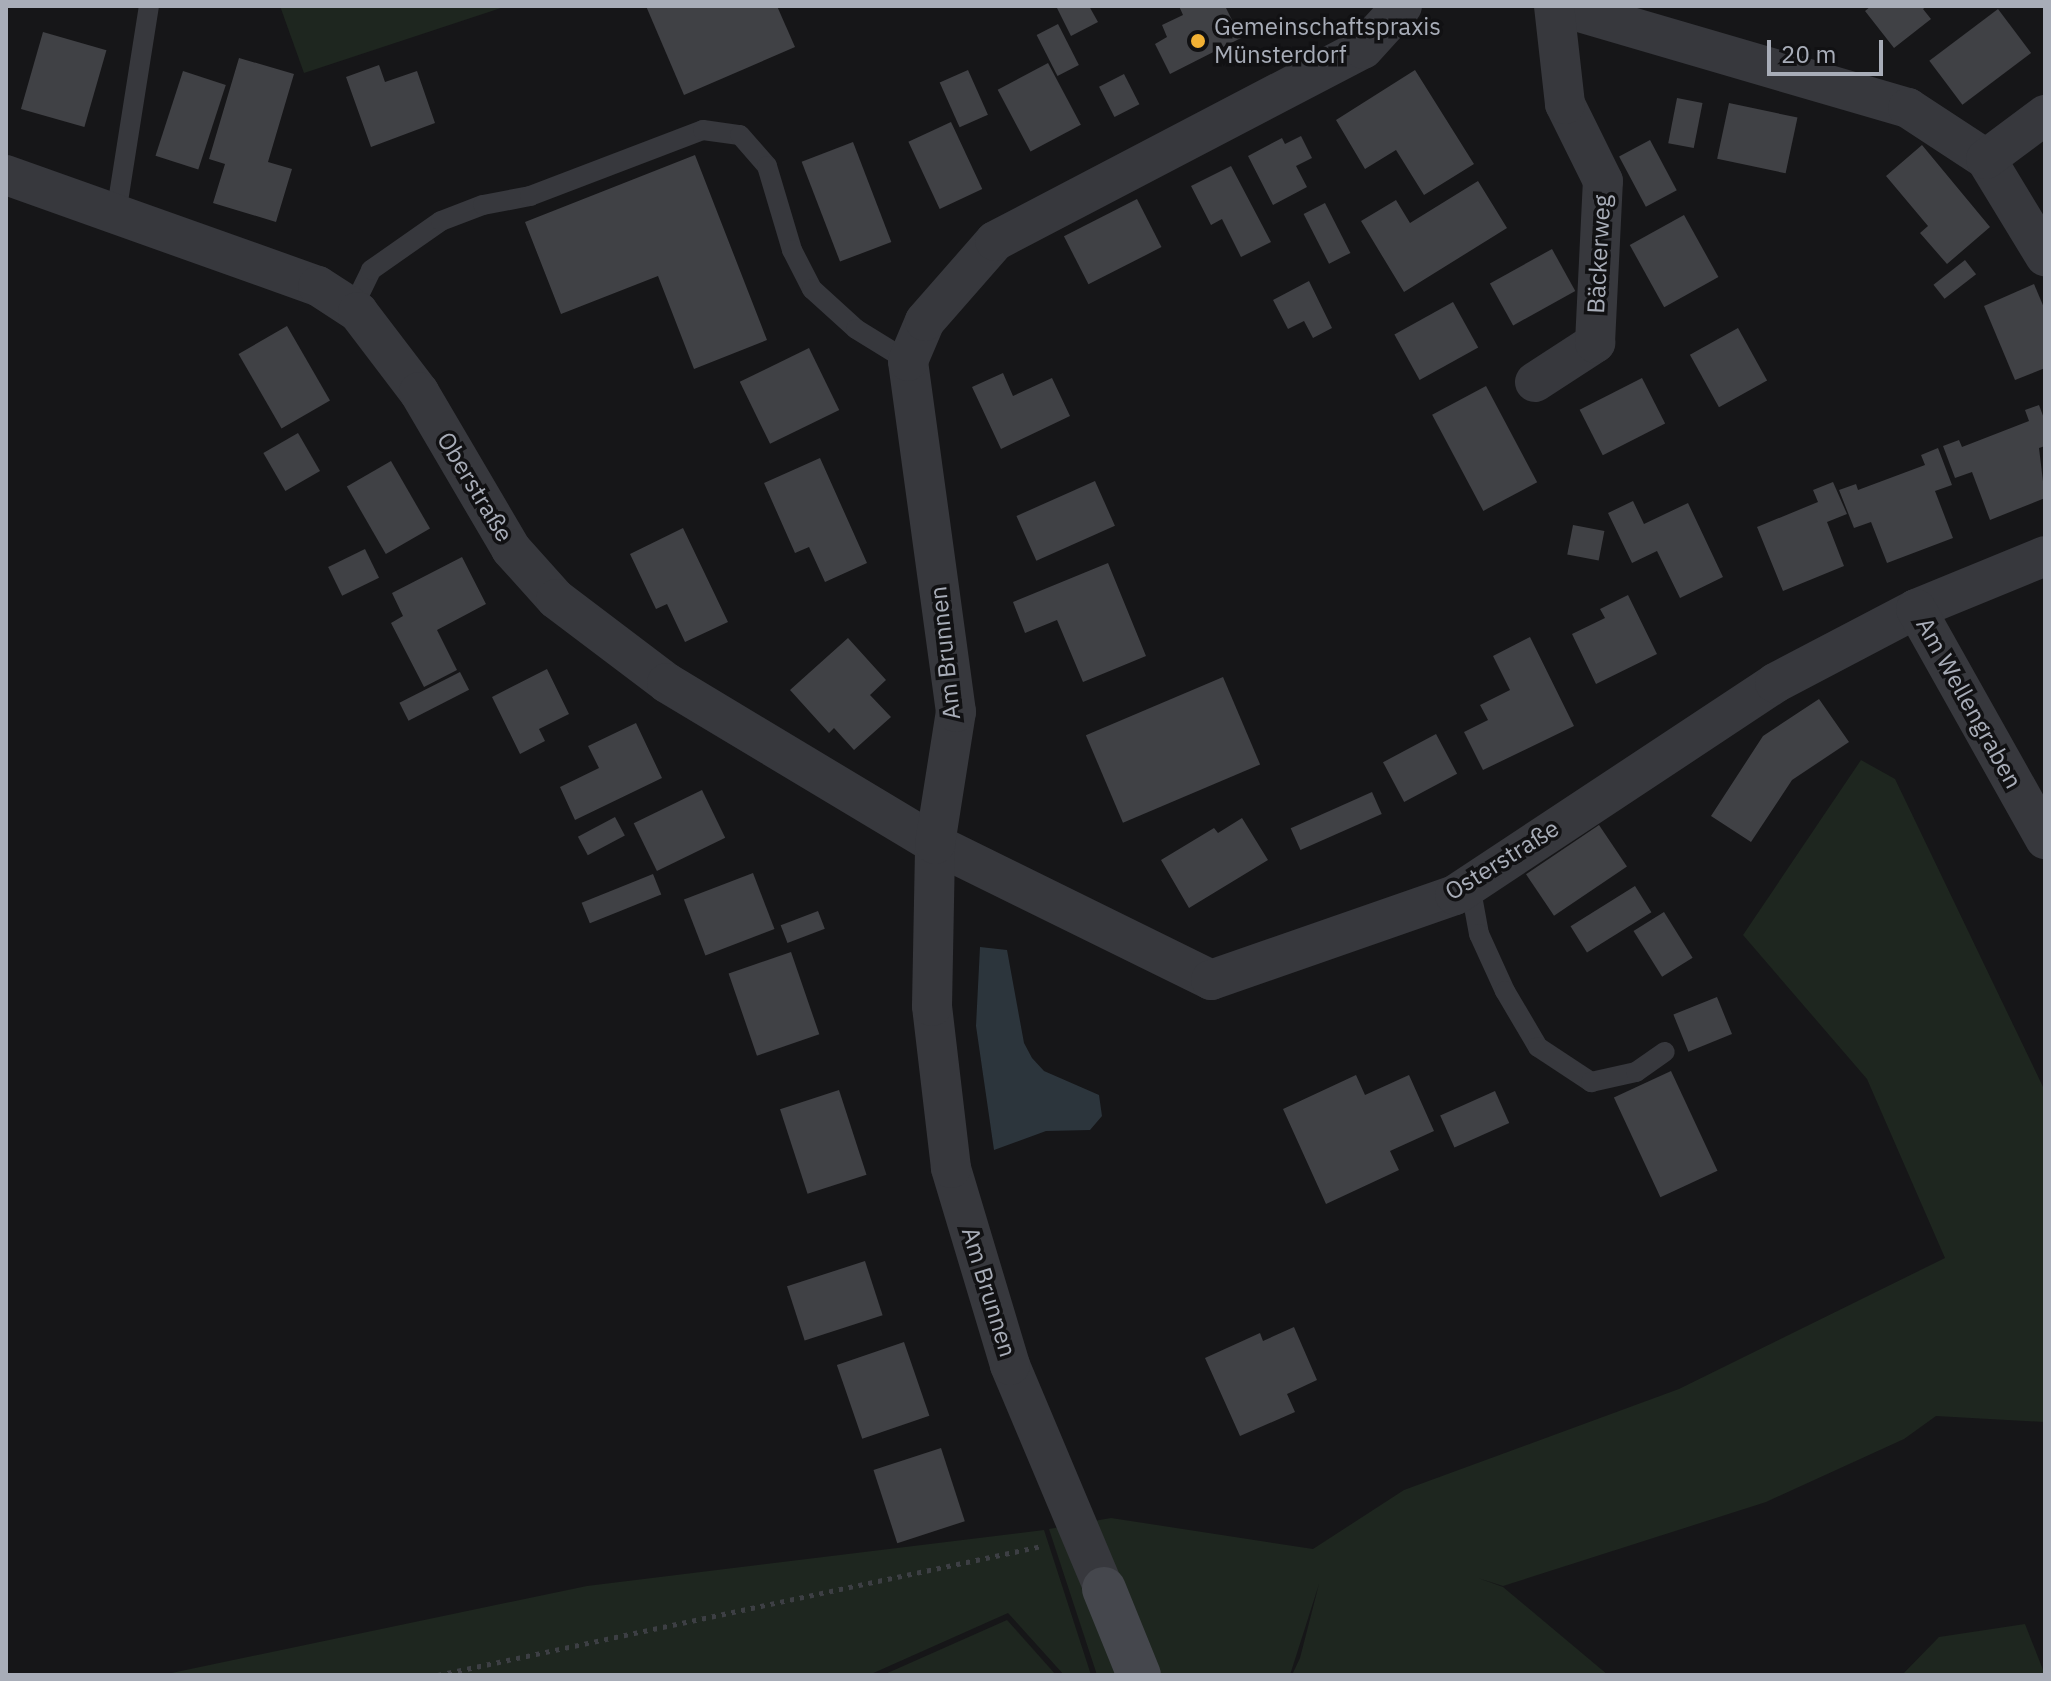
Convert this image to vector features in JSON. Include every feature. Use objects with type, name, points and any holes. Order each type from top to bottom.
[{"type":"street","points":[[908,361],[925,321],[995,241],[1363,49],[1402,6]]},
{"type":"street","points":[[1557,6],[1908,108],[1986,159],[2045,256]]},
{"type":"street","name":"Bäckerweg","points":[[1535,382],[1595,343],[1603,181],[1565,104],[1557,6]]},
{"type":"street","points":[[1986,159],[2045,115]]},
{"type":"street","name":"Oberstraße","points":[[6,175],[318,286],[358,312],[419,392],[511,549],[556,599],[667,683],[935,844]]},
{"type":"street","name":"Am Brunnen","points":[[908,361],[956,712],[935,844],[932,1006],[951,1168],[1010,1365],[1104,1589]]},
{"type":"street","name":"Osterstraße","points":[[935,844],[1211,980],[1455,895],[1775,683],[1916,609],[2045,556]]},
{"type":"street","name":"Am Wellengraben","points":[[1916,609],[2045,839]]},
{"type":"street","points":[[1104,1589],[1139,1675]]},
{"type":"lane","points":[[116,214],[149,6]]},
{"type":"lane","points":[[358,312],[359,295],[371,270],[441,221],[483,205],[530,196],[703,130],[740,135],[758,155],[782,206],[792,250],[812,289],[856,329],[908,361]]},
{"type":"lane","points":[[1470,885],[1479,934],[1505,991],[1538,1047],[1591,1082],[1636,1072],[1665,1052]]},
{"type":"path","points":[[438,1675],[1082,1537]]},
{"type":"shaded area","points":[[280,6],[507,6],[304,73]]},
{"type":"shaded area","points":[[1861,760],[1895,779],[2045,1091],[2045,1422],[1936,1416],[1904,1439],[1766,1502],[1503,1586],[1478,1578],[1503,1587],[1608,1675],[1292,1675],[1300,1658],[1319,1584],[1290,1675],[1097,1675],[1049,1529],[1111,1518],[1313,1549],[1404,1490],[1679,1389],[1945,1258],[1867,1079],[1743,935]]},
{"type":"shaded area","points":[[980,947],[1007,950],[1024,1043],[1032,1058],[1044,1071],[1099,1095],[1102,1116],[1090,1130],[1046,1131],[994,1150],[976,1026]]},
{"type":"shaded area","points":[[1044,1530],[1091,1675],[1064,1675],[1008,1613],[869,1675],[162,1675],[587,1586]]},
{"type":"shaded area","points":[[1007,1620],[1056,1675],[883,1675]]},
{"type":"shaded area","points":[[2025,1624],[2045,1675],[1902,1675],[1939,1637]]},
{"type":"building","points":[[646,6],[777,6],[795,47],[684,95]]},
{"type":"building","points":[[1056,6],[1089,6],[1098,22],[1071,36]]},
{"type":"building","name":"Gemeinschaftspraxis Münsterdorf","points":[[1179,6],[1225,6],[1241,38],[1170,74],[1155,44],[1167,37],[1162,25],[1183,15]]},
{"type":"building","points":[[1871,6],[1927,6],[1923,9],[1931,19],[1894,48],[1865,11]]},
{"type":"building","points":[[1998,9],[2031,53],[1962,105],[1929,61]]},
{"type":"building","points":[[1058,24],[1079,65],[1057,76],[1037,35]]},
{"type":"building","points":[[43,32],[106,50],[84,127],[21,109]]},
{"type":"building","points":[[239,58],[294,74],[268,162],[292,169],[276,222],[213,203],[225,164],[209,159]]},
{"type":"building","points":[[1048,63],[1081,125],[1031,152],[998,90]]},
{"type":"building","points":[[379,65],[385,82],[417,71],[435,123],[371,147],[346,77]]},
{"type":"building","points":[[968,70],[988,115],[960,127],[940,83]]},
{"type":"building","points":[[1415,70],[1474,164],[1424,195],[1396,150],[1365,169],[1336,120]]},
{"type":"building","points":[[183,71],[226,85],[198,170],[155,156]]},
{"type":"building","points":[[1124,74],[1139,104],[1114,117],[1099,87]]},
{"type":"building","points":[[1677,98],[1703,103],[1694,148],[1668,143]]},
{"type":"building","points":[[1729,103],[1797,118],[1786,173],[1717,159]]},
{"type":"building","points":[[951,122],[982,189],[940,209],[908,142]]},
{"type":"building","points":[[1301,136],[1312,158],[1296,166],[1307,187],[1273,205],[1248,156],[1282,138],[1285,144]]},
{"type":"building","points":[[1650,140],[1677,190],[1646,207],[1619,156]]},
{"type":"building","points":[[853,142],[891,242],[840,262],[802,162]]},
{"type":"building","points":[[1922,145],[1990,227],[1947,264],[1920,233],[1928,226],[1886,176]]},
{"type":"building","points":[[695,155],[767,340],[694,369],[658,276],[561,314],[525,222]]},
{"type":"building","points":[[1231,166],[1271,242],[1241,257],[1222,219],[1211,225],[1191,186]]},
{"type":"building","points":[[1478,181],[1507,228],[1404,292],[1361,221],[1396,200],[1410,223]]},
{"type":"building","points":[[1137,199],[1162,247],[1088,284],[1064,236]]},
{"type":"building","points":[[1325,203],[1350,253],[1329,264],[1304,214]]},
{"type":"building","points":[[1684,215],[1718,277],[1664,307],[1630,245]]},
{"type":"building","points":[[1552,249],[1575,291],[1513,325],[1490,283]]},
{"type":"building","points":[[1965,260],[1976,274],[1945,299],[1933,285]]},
{"type":"building","points":[[1309,281],[1332,328],[1313,338],[1304,321],[1288,329],[1273,300]]},
{"type":"building","points":[[2034,284],[2045,310],[2045,368],[2015,380],[1984,306]]},
{"type":"building","points":[[1453,302],[1478,347],[1420,380],[1394,334]]},
{"type":"building","points":[[287,326],[330,400],[282,428],[239,354]]},
{"type":"building","points":[[1738,328],[1767,380],[1719,407],[1690,355]]},
{"type":"building","points":[[809,348],[839,410],[770,444],[740,382]]},
{"type":"building","points":[[1003,373],[1013,396],[1052,378],[1070,416],[1001,449],[972,387]]},
{"type":"building","points":[[1642,378],[1665,423],[1603,455],[1580,410]]},
{"type":"building","points":[[1486,386],[1537,482],[1483,511],[1432,415]]},
{"type":"building","points":[[2039,405],[2045,421],[2045,446],[2039,448],[2045,498],[1990,520],[1972,472],[1955,478],[1943,446],[1959,440],[1962,447],[2029,421],[2025,410]]},
{"type":"building","points":[[298,433],[320,471],[285,491],[263,453]]},
{"type":"building","points":[[1938,448],[1952,485],[1935,491],[1953,538],[1887,563],[1871,522],[1854,528],[1839,490],[1856,484],[1858,490],[1925,465],[1921,455]]},
{"type":"building","points":[[820,458],[867,563],[825,582],[809,547],[795,553],[764,483]]},
{"type":"building","points":[[391,461],[430,529],[386,554],[347,486]]},
{"type":"building","points":[[1095,481],[1115,526],[1036,561],[1016,516]]},
{"type":"building","points":[[1833,482],[1847,514],[1827,522],[1844,566],[1783,591],[1757,527],[1818,502],[1813,490]]},
{"type":"building","points":[[1633,501],[1644,524],[1688,503],[1723,577],[1680,598],[1657,551],[1632,563],[1608,513]]},
{"type":"building","points":[[1573,525],[1604,531],[1599,561],[1567,554]]},
{"type":"building","points":[[683,528],[728,622],[685,642],[667,604],[656,609],[630,554]]},
{"type":"building","points":[[365,549],[379,578],[342,596],[328,567]]},
{"type":"building","points":[[462,557],[486,604],[437,630],[457,670],[424,687],[391,623],[403,616],[392,593]]},
{"type":"building","points":[[1108,563],[1146,656],[1083,682],[1057,620],[1025,633],[1013,602]]},
{"type":"building","points":[[1628,595],[1657,654],[1596,684],[1572,634],[1605,618],[1600,609]]},
{"type":"building","points":[[1530,637],[1574,726],[1483,770],[1464,732],[1488,720],[1480,705],[1510,690],[1493,656]]},
{"type":"building","points":[[848,638],[886,680],[870,695],[891,717],[854,750],[834,728],[829,733],[790,690]]},
{"type":"building","points":[[547,669],[569,714],[539,729],[545,741],[520,754],[492,697]]},
{"type":"building","points":[[460,672],[469,690],[408,721],[399,703]]},
{"type":"building","points":[[1223,677],[1260,764],[1123,823],[1086,735]]},
{"type":"building","points":[[1819,699],[1849,742],[1792,780],[1751,842],[1711,816],[1763,736]]},
{"type":"building","points":[[636,723],[662,778],[575,820],[560,787],[599,768],[588,746]]},
{"type":"building","points":[[1436,734],[1457,774],[1404,802],[1383,762]]},
{"type":"building","points":[[702,790],[725,838],[657,871],[634,823]]},
{"type":"building","points":[[1372,792],[1382,814],[1300,850],[1291,828]]},
{"type":"building","points":[[615,817],[625,836],[588,855],[578,837]]},
{"type":"building","points":[[1242,818],[1268,860],[1189,908],[1161,860],[1214,828],[1218,833]]},
{"type":"building","points":[[1599,825],[1627,866],[1554,916],[1526,874]]},
{"type":"building","points":[[753,873],[775,929],[705,956],[684,900]]},
{"type":"building","points":[[653,874],[661,894],[590,923],[582,903]]},
{"type":"building","points":[[1635,886],[1651,912],[1587,953],[1571,926]]},
{"type":"building","points":[[818,911],[825,929],[787,943],[781,925]]},
{"type":"building","points":[[1664,912],[1693,958],[1662,977],[1633,931]]},
{"type":"building","points":[[791,952],[819,1034],[757,1056],[729,973]]},
{"type":"building","points":[[1717,997],[1732,1034],[1688,1052],[1673,1015]]},
{"type":"building","points":[[1671,1071],[1717,1171],[1660,1197],[1614,1098]]},
{"type":"building","points":[[1356,1075],[1365,1095],[1409,1075],[1434,1131],[1390,1151],[1399,1170],[1326,1204],[1283,1109]]},
{"type":"building","points":[[839,1090],[867,1175],[808,1194],[780,1109]]},
{"type":"building","points":[[1495,1091],[1509,1123],[1454,1147],[1440,1115]]},
{"type":"building","points":[[865,1261],[883,1315],[805,1341],[787,1286]]},
{"type":"building","points":[[1294,1327],[1317,1380],[1287,1394],[1295,1412],[1240,1436],[1205,1358],[1260,1333],[1263,1341]]},
{"type":"building","points":[[904,1342],[929,1416],[862,1439],[837,1365]]},
{"type":"building","points":[[941,1448],[965,1521],[897,1543],[873,1470]]},
{"type":"place","name":"Gemeinschaftspraxis Münsterdorf","points":[[1198,41]]}]
